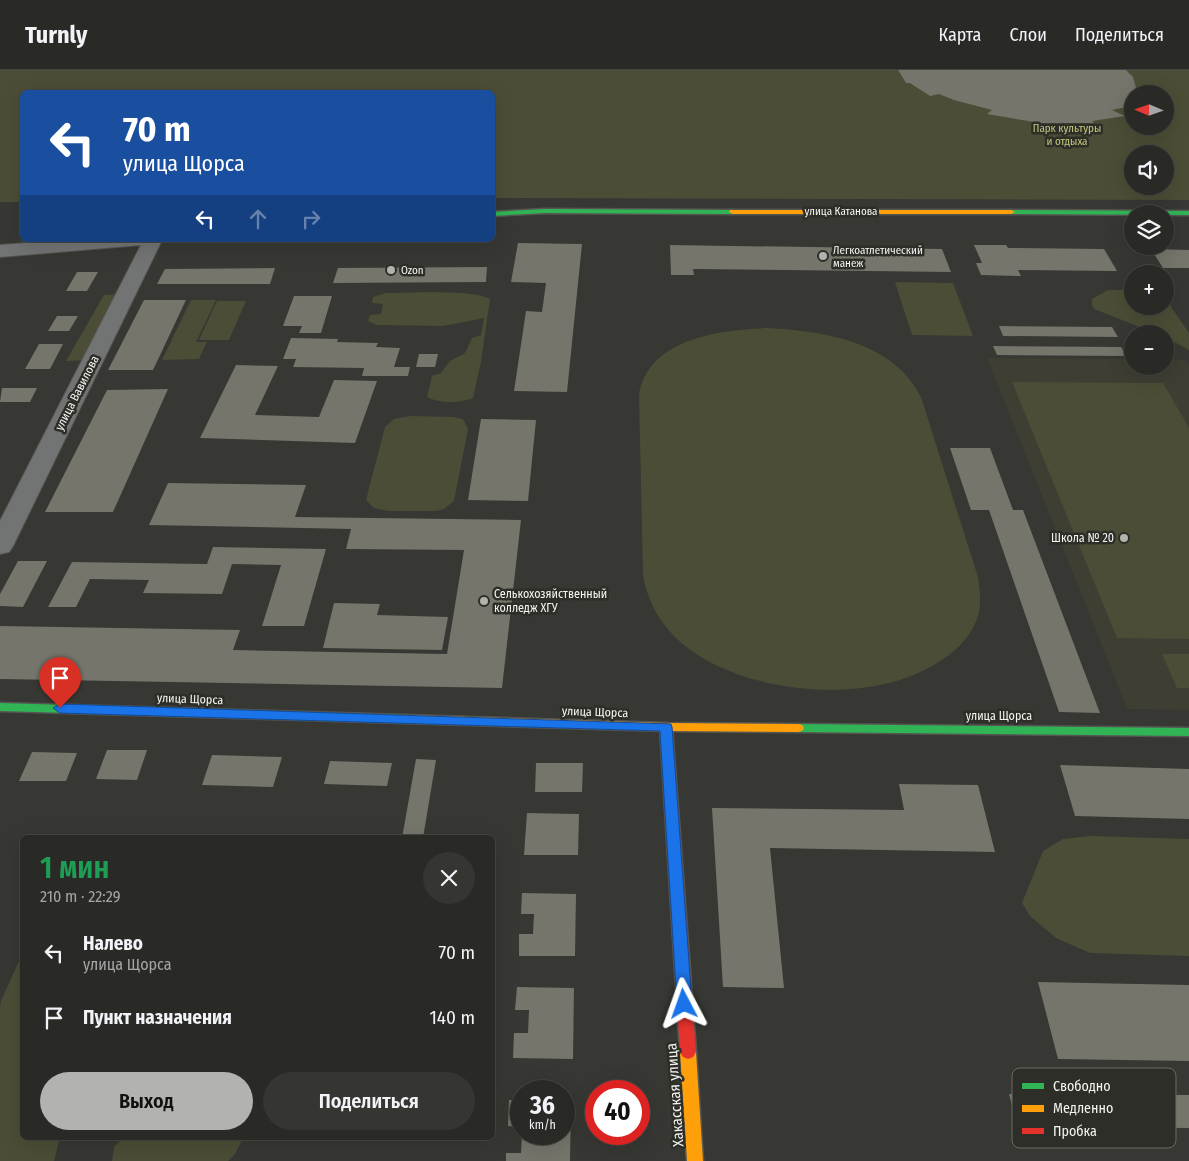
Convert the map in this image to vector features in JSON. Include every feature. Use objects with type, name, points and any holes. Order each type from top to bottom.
[{"type":"street","name":"улица Катанова","points":[[495,214],[545,211],[1189,213]]},
{"type":"street","points":[[0,251],[112,242]]},
{"type":"street","name":"улица Вавилова","points":[[0,546],[152,242]]},
{"type":"street","name":"улица Щорса","points":[[0,707],[666,727],[1189,732]]},
{"type":"street","name":"Хакасская улица","points":[[666,727],[695,1161]]},
{"type":"shaded area","name":"Школа № 20","points":[[987,358],[1124,359],[1124,375],[1174,375],[1174,359],[1186,360],[1189,364],[1189,710],[1127,709]]},
{"type":"green space","name":"Парк культуры и отдыха","points":[[0,70],[1189,70],[1189,200],[495,198],[495,90],[20,90],[20,202],[0,202]]},
{"type":"green space","points":[[895,282],[953,283],[973,336],[912,335]]},
{"type":"green space","points":[[1108,290],[1124,290],[1124,315],[1174,315],[1174,311],[1189,333],[1189,350],[1174,342],[1174,325],[1135,325],[1094,309],[1092,299]]},
{"type":"green space","points":[[386,293],[456,293],[482,296],[490,299],[481,362],[473,398],[450,402],[438,401],[427,397],[432,376],[441,373],[450,361],[465,353],[472,338],[481,335],[484,318],[443,326],[377,325],[368,321],[370,315],[381,314],[383,304],[372,303],[373,297]]},
{"type":"green space","points":[[122,294],[86,360],[66,361],[104,295]]},
{"type":"green space","points":[[191,300],[216,300],[196,342],[207,342],[199,359],[162,360]]},
{"type":"green space","points":[[217,301],[246,301],[229,340],[199,340]]},
{"type":"green space","points":[[767,328],[833,336],[875,351],[893,363],[909,378],[921,397],[978,577],[980,603],[979,614],[974,626],[961,644],[937,663],[908,677],[875,686],[838,690],[801,688],[764,682],[729,671],[698,655],[673,635],[657,614],[647,592],[643,575],[639,395],[645,376],[656,361],[671,349],[689,341],[728,331]]},
{"type":"green space","name":"Школа № 20","points":[[1012,382],[1163,383],[1189,428],[1189,639],[1117,638]]},
{"type":"green space","points":[[410,416],[463,419],[468,429],[454,501],[444,509],[436,511],[388,511],[374,508],[366,500],[385,427],[394,419]]},
{"type":"green space","points":[[1162,654],[1189,654],[1189,688],[1177,688]]},
{"type":"green space","points":[[1091,836],[1189,839],[1189,956],[1090,953],[1056,938],[1030,916],[1022,903],[1043,851],[1063,839]]},
{"type":"green space","points":[[20,959],[20,1140],[59,1140],[54,1161],[0,1161],[1,1001]]},
{"type":"green space","points":[[121,1140],[242,1140],[235,1154],[228,1161],[112,1161],[114,1147]]},
{"type":"building","points":[[898,70],[1126,70],[1133,77],[1135,85],[1124,85],[1124,108],[1112,110],[1124,116],[1092,121],[1094,123],[1040,123],[987,114],[992,110],[939,94],[930,96],[910,83],[906,83]]},
{"type":"building","points":[[518,243],[582,244],[567,392],[514,391],[526,311],[542,312],[546,283],[511,282]]},
{"type":"building","points":[[670,245],[942,249],[951,272],[693,269],[694,275],[671,275]]},
{"type":"building","points":[[974,245],[1006,245],[1008,248],[1104,249],[1117,271],[1018,270],[1021,276],[981,275],[976,263],[982,263]]},
{"type":"building","points":[[1174,250],[1189,250],[1189,268],[1174,268],[1174,265],[1161,265],[1155,255],[1174,255]]},
{"type":"building","points":[[487,267],[486,282],[333,283],[338,268]]},
{"type":"building","points":[[275,268],[270,284],[157,284],[165,269]]},
{"type":"building","points":[[77,272],[98,272],[87,291],[66,291]]},
{"type":"building","points":[[294,296],[332,296],[321,333],[299,333],[302,326],[283,326]]},
{"type":"building","points":[[144,300],[186,300],[153,370],[108,370]]},
{"type":"building","points":[[57,316],[78,316],[69,331],[48,331]]},
{"type":"building","points":[[999,326],[1112,327],[1118,337],[1003,336]]},
{"type":"building","points":[[291,338],[338,339],[337,342],[378,343],[376,347],[400,348],[394,367],[410,367],[408,376],[362,376],[364,368],[293,367],[296,359],[283,359]]},
{"type":"building","points":[[39,344],[63,344],[50,369],[25,369]]},
{"type":"building","points":[[993,346],[1121,347],[1124,352],[1124,356],[997,355]]},
{"type":"building","points":[[419,354],[438,354],[435,367],[416,367]]},
{"type":"building","points":[[236,365],[278,366],[255,415],[319,417],[334,380],[377,381],[355,443],[200,438]]},
{"type":"building","points":[[2,388],[37,388],[30,402],[0,402]]},
{"type":"building","points":[[168,389],[113,512],[45,512],[107,390]]},
{"type":"building","points":[[481,419],[536,420],[528,501],[468,500]]},
{"type":"building","points":[[950,448],[990,448],[1013,510],[1023,510],[1100,713],[1059,712],[989,510],[971,510]]},
{"type":"building","points":[[168,483],[306,485],[295,517],[521,520],[502,688],[0,679],[0,626],[240,630],[233,650],[447,654],[464,550],[346,549],[351,529],[149,525]]},
{"type":"building","points":[[213,547],[326,549],[304,626],[262,626],[281,565],[232,564],[222,594],[143,593],[149,580],[90,579],[76,607],[48,607],[72,562],[207,564]]},
{"type":"building","points":[[18,561],[47,561],[23,607],[0,606],[0,594]]},
{"type":"building","points":[[334,603],[380,604],[377,615],[448,617],[442,650],[323,648]]},
{"type":"building","points":[[107,750],[147,750],[137,780],[96,779]]},
{"type":"building","points":[[32,752],[77,753],[66,781],[19,781]]},
{"type":"building","points":[[212,755],[282,757],[273,787],[202,785]]},
{"type":"building","points":[[416,759],[436,760],[424,835],[403,835]]},
{"type":"building","points":[[330,761],[392,763],[387,786],[324,784]]},
{"type":"building","points":[[536,763],[583,763],[582,792],[535,792]]},
{"type":"building","points":[[1060,765],[1189,769],[1189,819],[1075,816]]},
{"type":"building","points":[[899,784],[978,785],[995,852],[770,848],[784,988],[723,987],[712,808],[904,810]]},
{"type":"building","points":[[527,813],[579,814],[578,855],[524,855]]},
{"type":"building","points":[[522,893],[576,894],[575,956],[519,956],[519,934],[533,934],[534,914],[521,914]]},
{"type":"building","points":[[1038,982],[1189,985],[1189,1061],[1058,1059]]},
{"type":"building","points":[[517,987],[574,988],[573,1059],[513,1058],[514,1033],[528,1033],[529,1010],[515,1010]]},
{"type":"building","points":[[1009,1094],[1012,1094],[1012,1105]]},
{"type":"building","points":[[1176,1095],[1189,1095],[1189,1128],[1176,1128]]},
{"type":"building","points":[[509,1100],[510,1100],[510,1126],[508,1126]]},
{"type":"building","points":[[521,1145],[570,1145],[570,1161],[506,1161],[506,1153],[521,1153]]},
{"type":"traffic: fast","points":[[495,214],[545,211],[733,212]]},
{"type":"traffic: fast","points":[[1011,212],[1189,213]]},
{"type":"traffic: fast","points":[[0,707],[405,719]]},
{"type":"traffic: fast","points":[[798,728],[1189,732]]},
{"type":"traffic: slow","points":[[733,212],[1011,212]]},
{"type":"traffic: slow","points":[[405,719],[666,727],[798,728]]},
{"type":"traffic: slow","points":[[688,1052],[695,1161]]},
{"type":"traffic: jam","points":[[666,727],[688,1052]]},
{"type":"place","name":"Легкоатлетический манеж","points":[[823,256]]},
{"type":"place","name":"Ozon","points":[[391,270]]},
{"type":"place","name":"Школа № 20","points":[[1124,538]]},
{"type":"place","name":"Селькохозяйственный колледж ХГУ","points":[[484,601]]},
{"type":"route","points":[[60,708],[666,727],[684,1004]]}]
